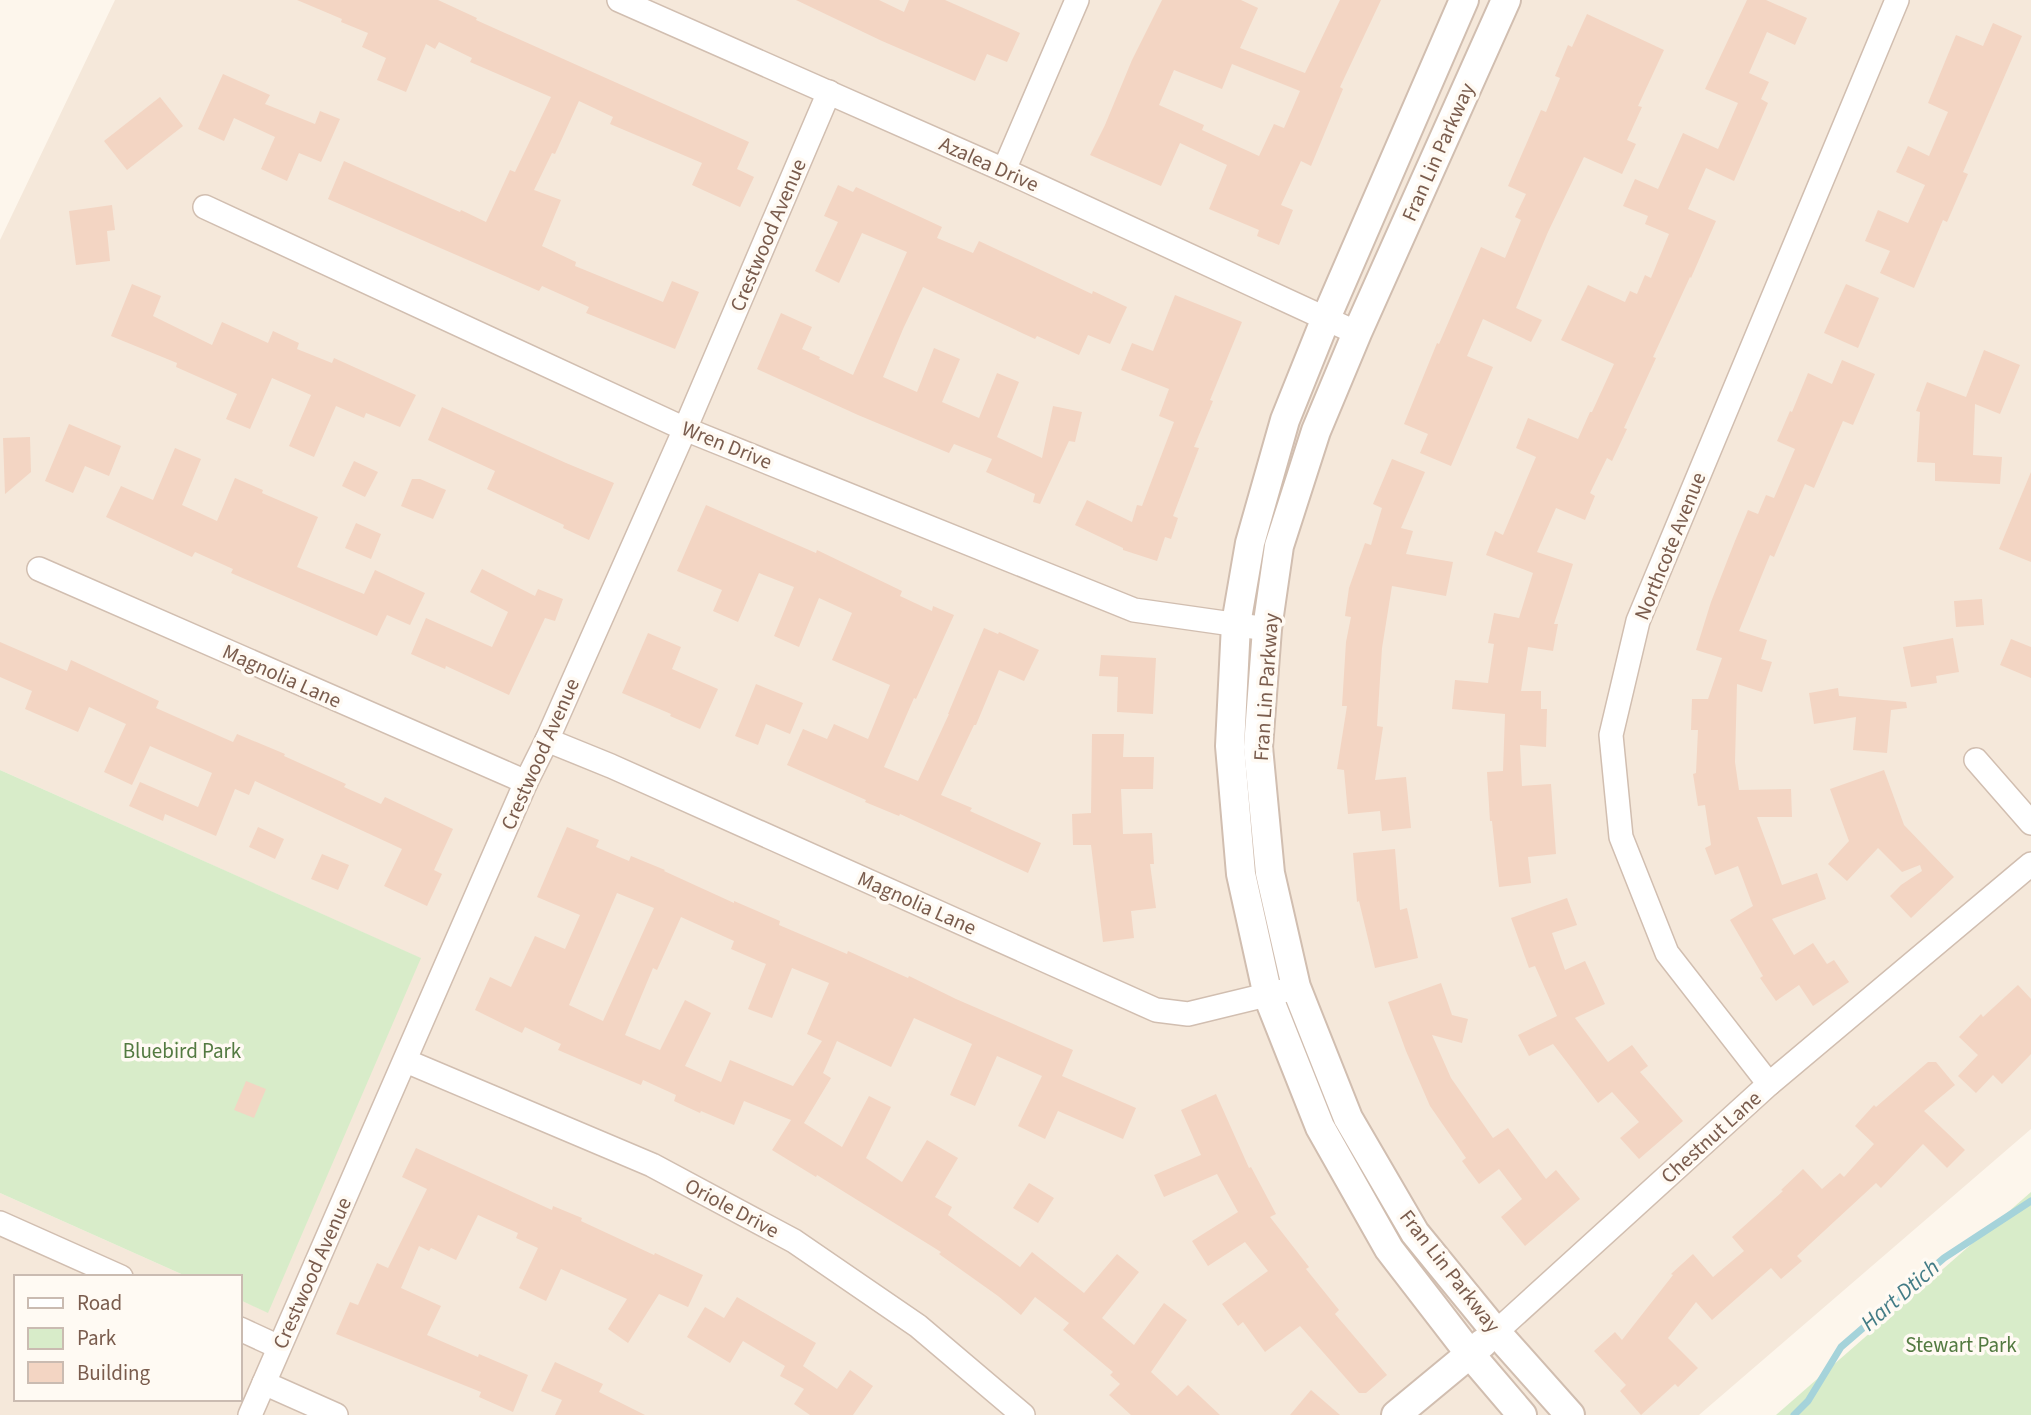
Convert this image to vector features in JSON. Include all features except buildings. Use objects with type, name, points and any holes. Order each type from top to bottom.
[{"type":"street","name":"Azalea Drive","points":[[619,0],[1004,170],[1357,332]]},
{"type":"street","points":[[1004,170],[1077,0]]},
{"type":"street","name":"Fran Lin Parkway","points":[[1464,0],[1326,318],[1285,420],[1250,543],[1236,624],[1230,746],[1241,874],[1268,996],[1320,1127],[1389,1249],[1470,1354],[1522,1415]]},
{"type":"street","name":"Fran Lin Parkway","points":[[1506,0],[1357,332],[1316,431],[1279,547],[1267,629],[1258,747],[1270,873],[1296,987],[1348,1118],[1415,1233],[1496,1332],[1570,1415]]},
{"type":"street","name":"Northcote Avenue","points":[[1769,1084],[1667,953],[1621,837],[1611,735],[1638,621],[1897,0]]},
{"type":"street","name":"Crestwood Avenue","points":[[250,1415],[526,782],[685,429],[829,92]]},
{"type":"street","name":"Wren Drive","points":[[205,207],[685,429],[1134,610],[1267,629]]},
{"type":"street","name":"Magnolia Lane","points":[[39,569],[526,782]]},
{"type":"street","name":"Magnolia Lane","points":[[547,740],[1156,1010],[1188,1014],[1296,987]]},
{"type":"street","points":[[1976,760],[2031,823]]},
{"type":"street","name":"Chestnut Lane","points":[[1396,1415],[1496,1332],[1769,1084],[2031,864]]},
{"type":"street","name":"Oriole Drive","points":[[406,1060],[652,1165],[794,1241],[918,1326],[1023,1415]]},
{"type":"street","points":[[0,1223],[117,1275]]},
{"type":"street","points":[[242,1330],[279,1347]]},
{"type":"street","points":[[264,1382],[336,1415]]},
{"type":"shaded area","points":[[115,0],[2031,0],[2031,1129],[1699,1415],[0,1415],[0,1193],[184,1275],[14,1275],[14,1401],[242,1401],[242,1301],[267,1312],[420,958],[0,770],[0,240]]},
{"type":"green space","name":"Bluebird Park","points":[[0,770],[421,958],[268,1313],[242,1301],[242,1275],[184,1275],[0,1193]]},
{"type":"green space","name":"Stewart Park","points":[[2031,1192],[2031,1415],[1776,1415]]},
{"type":"waterway","name":"Hart Dtich","points":[[1794,1415],[1808,1401],[1841,1347],[1944,1258],[2031,1201]]}]
